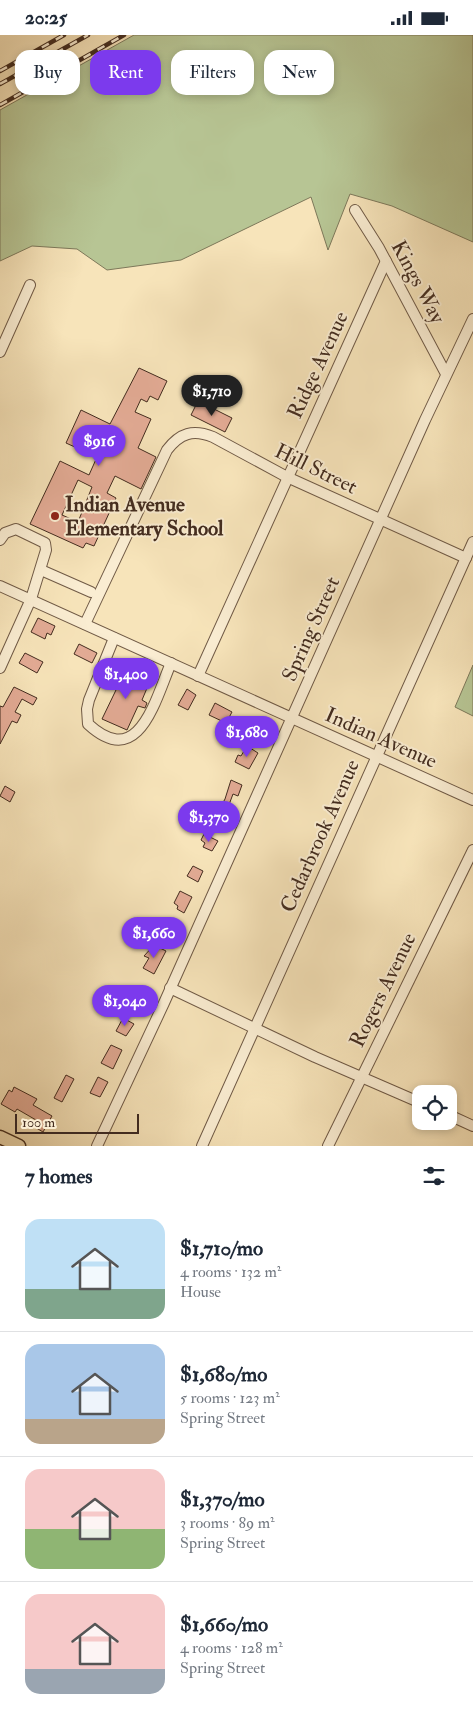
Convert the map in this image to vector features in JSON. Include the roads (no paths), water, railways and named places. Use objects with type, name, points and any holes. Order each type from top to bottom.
[{"type":"main road","points":[[0,1137],[19,1146]]},
{"type":"street","name":"Kings Way","points":[[355,209],[386,261],[446,374]]},
{"type":"street","name":"Ridge Avenue","points":[[198,675],[386,261]]},
{"type":"street","points":[[0,352],[30,285]]},
{"type":"street","name":"Spring Street","points":[[97,1146],[446,374],[473,319]]},
{"type":"street","name":"Hill Street","points":[[84,624],[167,450],[181,436],[188,432],[204,433],[287,477],[466,558]]},
{"type":"street","points":[[0,540],[5,533],[16,529],[45,543],[46,550],[42,570],[31,599],[0,667]]},
{"type":"street","name":"Cedarbrook Avenue","points":[[202,1146],[473,542]]},
{"type":"street","points":[[42,570],[91,592]]},
{"type":"street","name":"Indian Avenue","points":[[0,586],[473,800]]},
{"type":"street","points":[[114,638],[87,709],[88,724],[106,735],[121,741],[130,739],[136,734],[150,713],[170,663]]},
{"type":"street","name":"Rogers Avenue","points":[[328,1146],[473,850]]},
{"type":"street","points":[[170,988],[412,1099]]},
{"type":"street","points":[[457,1119],[473,1126]]},
{"type":"railway","points":[[0,71],[64,35]]},
{"type":"railway","points":[[0,84],[88,35]]},
{"type":"railway","points":[[0,105],[124,35]]},
{"type":"place","name":"Indian Avenue Elementary School","points":[[55,516]]}]
